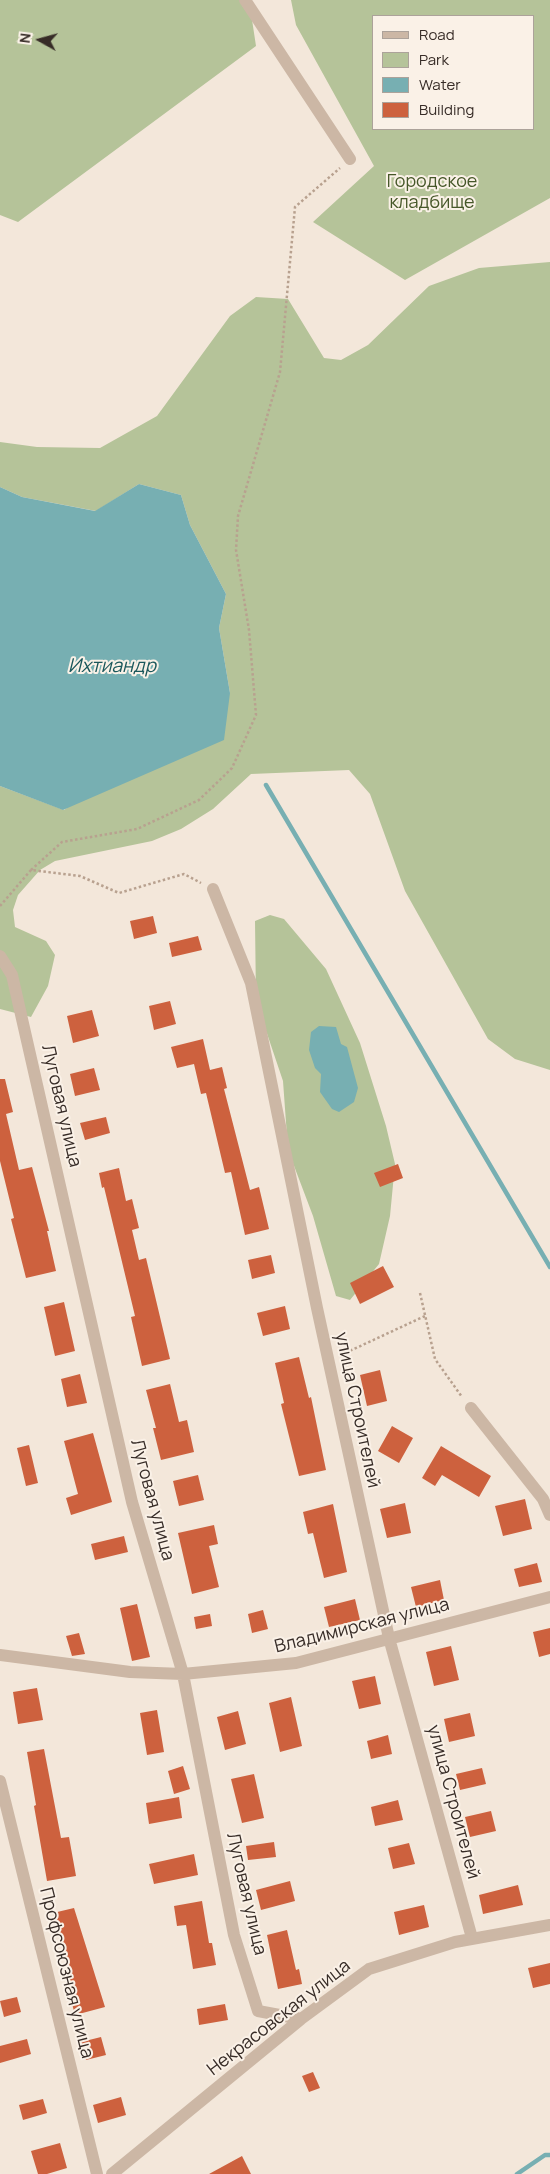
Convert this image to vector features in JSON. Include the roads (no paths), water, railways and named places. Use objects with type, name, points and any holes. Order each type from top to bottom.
[{"type":"street","points":[[245,0],[350,160]]},
{"type":"street","name":"улица Строителей","points":[[213,889],[251,983],[328,1361],[389,1638],[472,1938]]},
{"type":"street","name":"Луговая улица","points":[[0,956],[12,974],[132,1502],[183,1674],[234,1936],[258,2011],[301,2019]]},
{"type":"street","points":[[471,1408],[543,1499],[550,1514]]},
{"type":"street","name":"Владимирская улица","points":[[0,1655],[130,1672],[183,1674],[296,1663],[550,1597]]},
{"type":"street","name":"Профсоюзная улица","points":[[0,1781],[97,2174]]},
{"type":"street","name":"Некрасовская улица","points":[[112,2174],[301,2019],[369,1970],[455,1942],[550,1925]]},
{"type":"water","name":"Ихтиандр","points":[[139,484],[181,495],[190,525],[226,594],[219,628],[230,693],[224,740],[63,810],[0,786],[0,487],[22,497],[95,511]]},
{"type":"water","points":[[319,1026],[336,1027],[341,1044],[347,1047],[358,1088],[354,1102],[339,1112],[332,1109],[320,1092],[321,1074],[315,1068],[309,1050],[311,1032]]},
{"type":"waterway","points":[[266,785],[550,1267]]},
{"type":"waterway","points":[[517,2174],[545,2155],[550,2155]]},
{"type":"park label","name":"Городское кладбище","points":[[432,192]]}]
